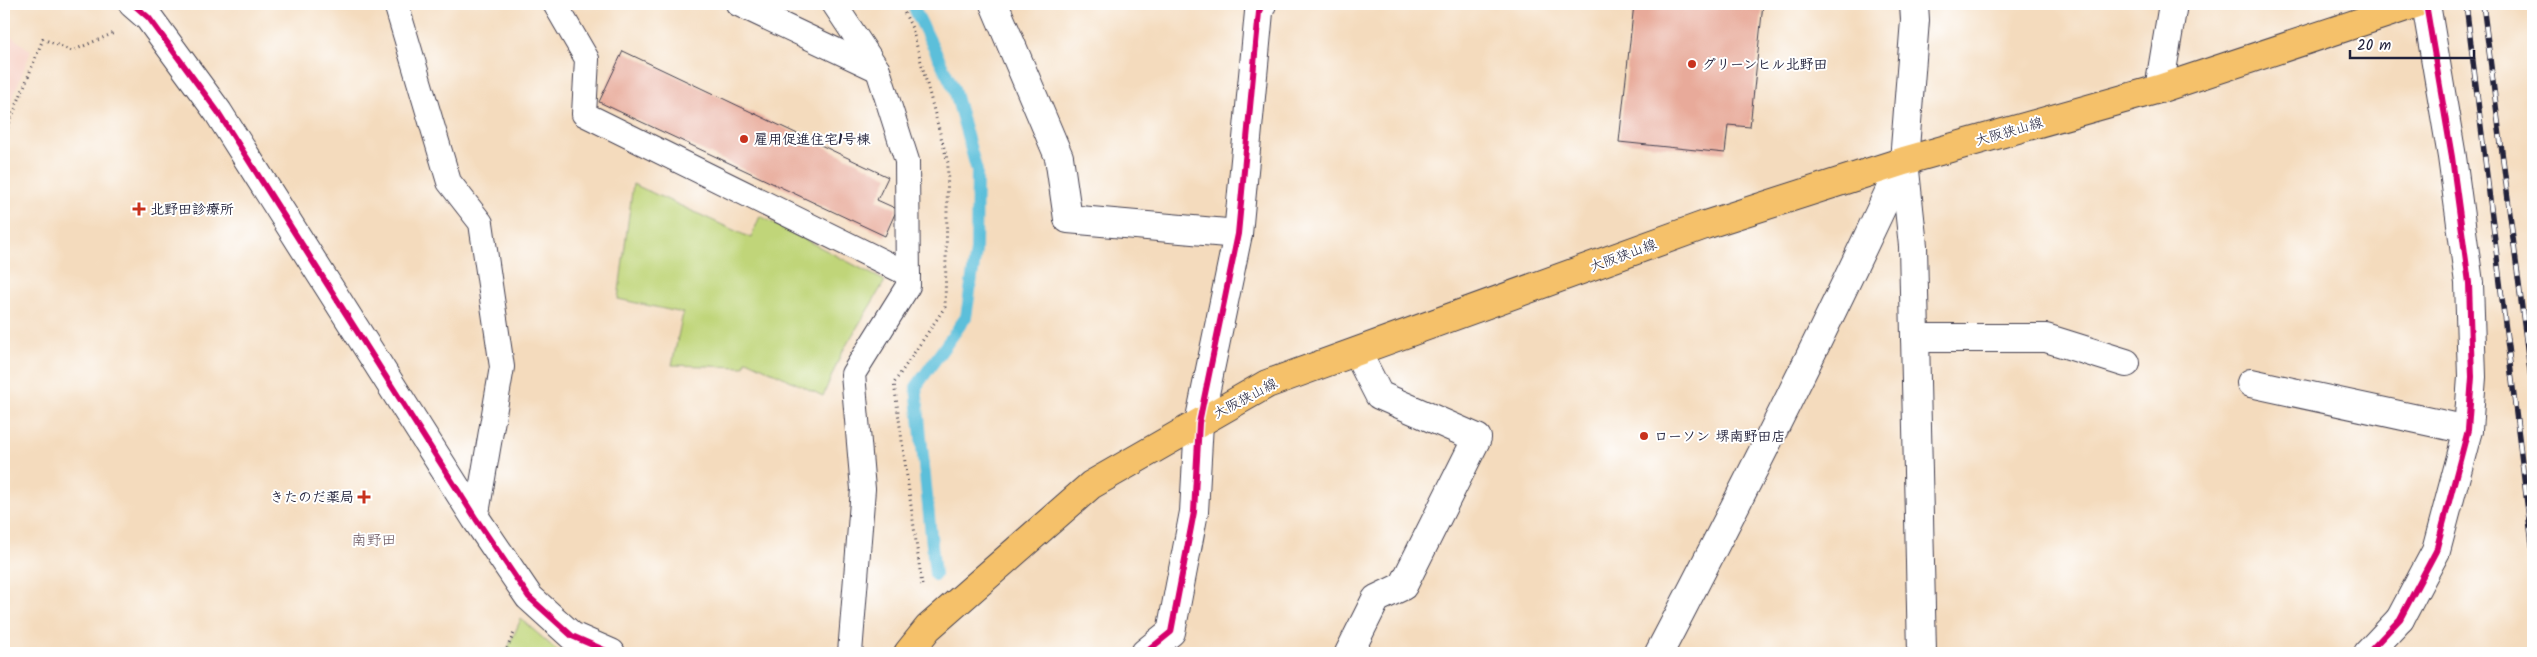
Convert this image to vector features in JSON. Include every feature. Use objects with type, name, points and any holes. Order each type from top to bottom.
[{"type":"main road","name":"大阪狭山線","points":[[908,653],[928,628],[1091,485],[1267,384],[1705,225],[1904,161],[2159,89],[2415,4]]},
{"type":"street","points":[[994,4],[1059,157],[1068,219],[1238,234]]},
{"type":"street","points":[[1914,4],[1915,20],[1904,161],[1913,246],[1922,653]]},
{"type":"street","points":[[2159,89],[2173,4]]},
{"type":"street","points":[[2368,653],[2400,619],[2436,551],[2468,430],[2472,377],[2469,283],[2452,157],[2426,4]]},
{"type":"street","points":[[1144,653],[1171,632],[1194,512],[1199,423],[1238,234],[1253,6]]},
{"type":"street","points":[[141,11],[218,112],[476,519],[529,597],[572,636],[611,653]]},
{"type":"street","points":[[1659,653],[1741,498],[1843,291],[1904,161]]},
{"type":"street","points":[[1915,338],[2046,338],[2126,363]]},
{"type":"street","points":[[1349,653],[1376,599],[1404,586],[1477,438],[1379,395],[1357,352]]},
{"type":"street","points":[[2251,383],[2468,430]]},
{"type":"lane","points":[[396,4],[449,182],[481,223],[502,367],[476,519]]},
{"type":"lane","points":[[556,4],[587,59],[584,114],[908,274]]},
{"type":"lane","points":[[738,4],[878,70]]},
{"type":"lane","points":[[834,4],[878,70],[907,162],[908,286],[852,374],[863,489],[850,653]]},
{"type":"path","points":[[4,137],[43,39],[72,51],[141,11]]},
{"type":"shaded area","points":[[4,31],[31,51],[4,119]]},
{"type":"green space","points":[[633,184],[751,238],[760,216],[885,281],[841,354],[823,396],[747,360],[743,367],[672,365],[683,313],[618,299]]},
{"type":"green space","points":[[521,619],[560,653],[510,653],[507,650]]},
{"type":"building","name":"グリーンヒル北野田","points":[[1634,4],[1763,4],[1750,127],[1728,125],[1725,153],[1619,142]]},
{"type":"building","name":"雇用促進住宅1号棟","points":[[623,51],[888,177],[877,200],[897,209],[885,236],[599,102]]},
{"type":"waterway","points":[[912,4],[954,89],[977,171],[976,251],[966,317],[916,387],[935,575]]},
{"type":"railway","points":[[2466,4],[2533,552]]},
{"type":"railway","points":[[2483,4],[2533,394]]},
{"type":"cycle path","points":[[133,4],[149,18],[218,112],[476,519],[529,597],[572,636],[611,653]]},
{"type":"cycle path","points":[[1145,653],[1171,632],[1194,512],[1199,423],[1238,234],[1259,12],[1262,4]]},
{"type":"cycle path","points":[[2368,653],[2400,619],[2436,551],[2468,430],[2472,377],[2469,283],[2452,157],[2426,4]]},
{"type":"place","name":"グリーンヒル北野田","points":[[1692,64]]},
{"type":"place","name":"雇用促進住宅1号棟","points":[[744,139]]},
{"type":"place","name":"北野田診療所","points":[[139,209]]},
{"type":"place","name":"ローソン 堺南野田店","points":[[1644,436]]},
{"type":"place","name":"きたのだ薬局","points":[[364,497]]},
{"type":"district","name":"南野田","points":[[374,540]]}]
